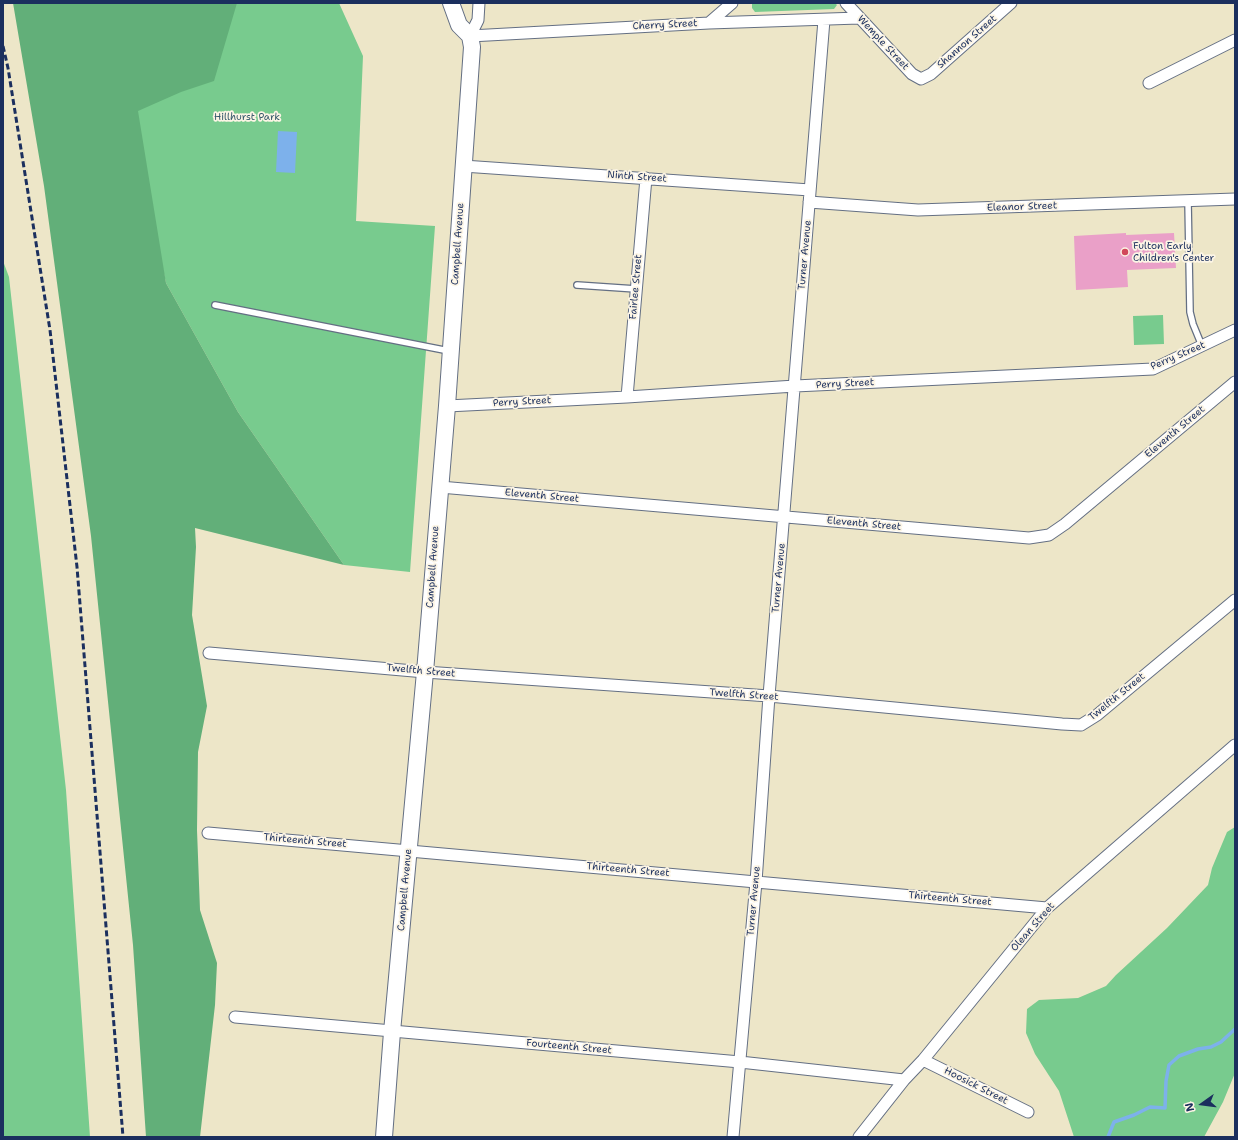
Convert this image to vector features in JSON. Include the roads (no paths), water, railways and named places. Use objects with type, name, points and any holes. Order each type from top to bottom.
[{"type":"street","points":[[451,3],[459,25],[470,36],[478,20],[479,3]]},
{"type":"street","points":[[710,23],[732,3]]},
{"type":"street","name":"Wemple Street","points":[[846,3],[912,74],[921,79]]},
{"type":"street","name":"Shannon Street","points":[[921,79],[931,74],[1011,3]]},
{"type":"street","name":"Cherry Street","points":[[470,36],[710,23],[860,18]]},
{"type":"street","name":"Turner Avenue","points":[[733,1137],[756,882],[769,696],[824,20]]},
{"type":"street","name":"Campbell Avenue","points":[[384,1137],[447,406],[472,47],[470,36]]},
{"type":"street","points":[[1149,83],[1235,40]]},
{"type":"street","name":"Ninth Street","points":[[464,166],[646,178],[810,196]]},
{"type":"street","name":"Fairlee Street","points":[[627,397],[646,178]]},
{"type":"street","name":"Eleanor Street","points":[[810,196],[918,210],[1235,199]]},
{"type":"street","name":"Perry Street","points":[[447,406],[627,397],[794,386],[1152,369],[1235,330]]},
{"type":"street","name":"Eleventh Street","points":[[440,487],[1029,538],[1049,535],[1071,519],[1235,382]]},
{"type":"street","name":"Twelfth Street","points":[[210,653],[425,672],[769,696],[1054,724],[1081,725],[1098,715],[1235,600]]},
{"type":"street","name":"Olean Street","points":[[859,1137],[904,1080],[924,1060],[1047,908],[1235,745]]},
{"type":"street","name":"Thirteenth Street","points":[[208,833],[1047,908]]},
{"type":"street","name":"Fourteenth Street","points":[[235,1017],[740,1062],[904,1080]]},
{"type":"street","name":"Hoosick Street","points":[[924,1060],[1028,1112]]},
{"type":"lane","points":[[1188,201],[1190,312],[1202,346]]},
{"type":"lane","points":[[577,285],[636,289]]},
{"type":"lane","points":[[215,305],[451,352]]},
{"type":"water","points":[[278,131],[297,132],[295,173],[276,172]]},
{"type":"waterway","points":[[1108,1137],[1114,1122],[1134,1115],[1150,1107],[1165,1108],[1166,1081],[1169,1065],[1179,1056],[1198,1049],[1211,1047],[1221,1042],[1235,1029]]},
{"type":"railway","points":[[3,46],[8,68],[50,330],[77,567],[123,1137]]},
{"type":"place","name":"Fulton Early Children's Center","points":[[1125,252]]},
{"type":"park label","name":"Hillhurst Park","points":[[247,117]]}]
